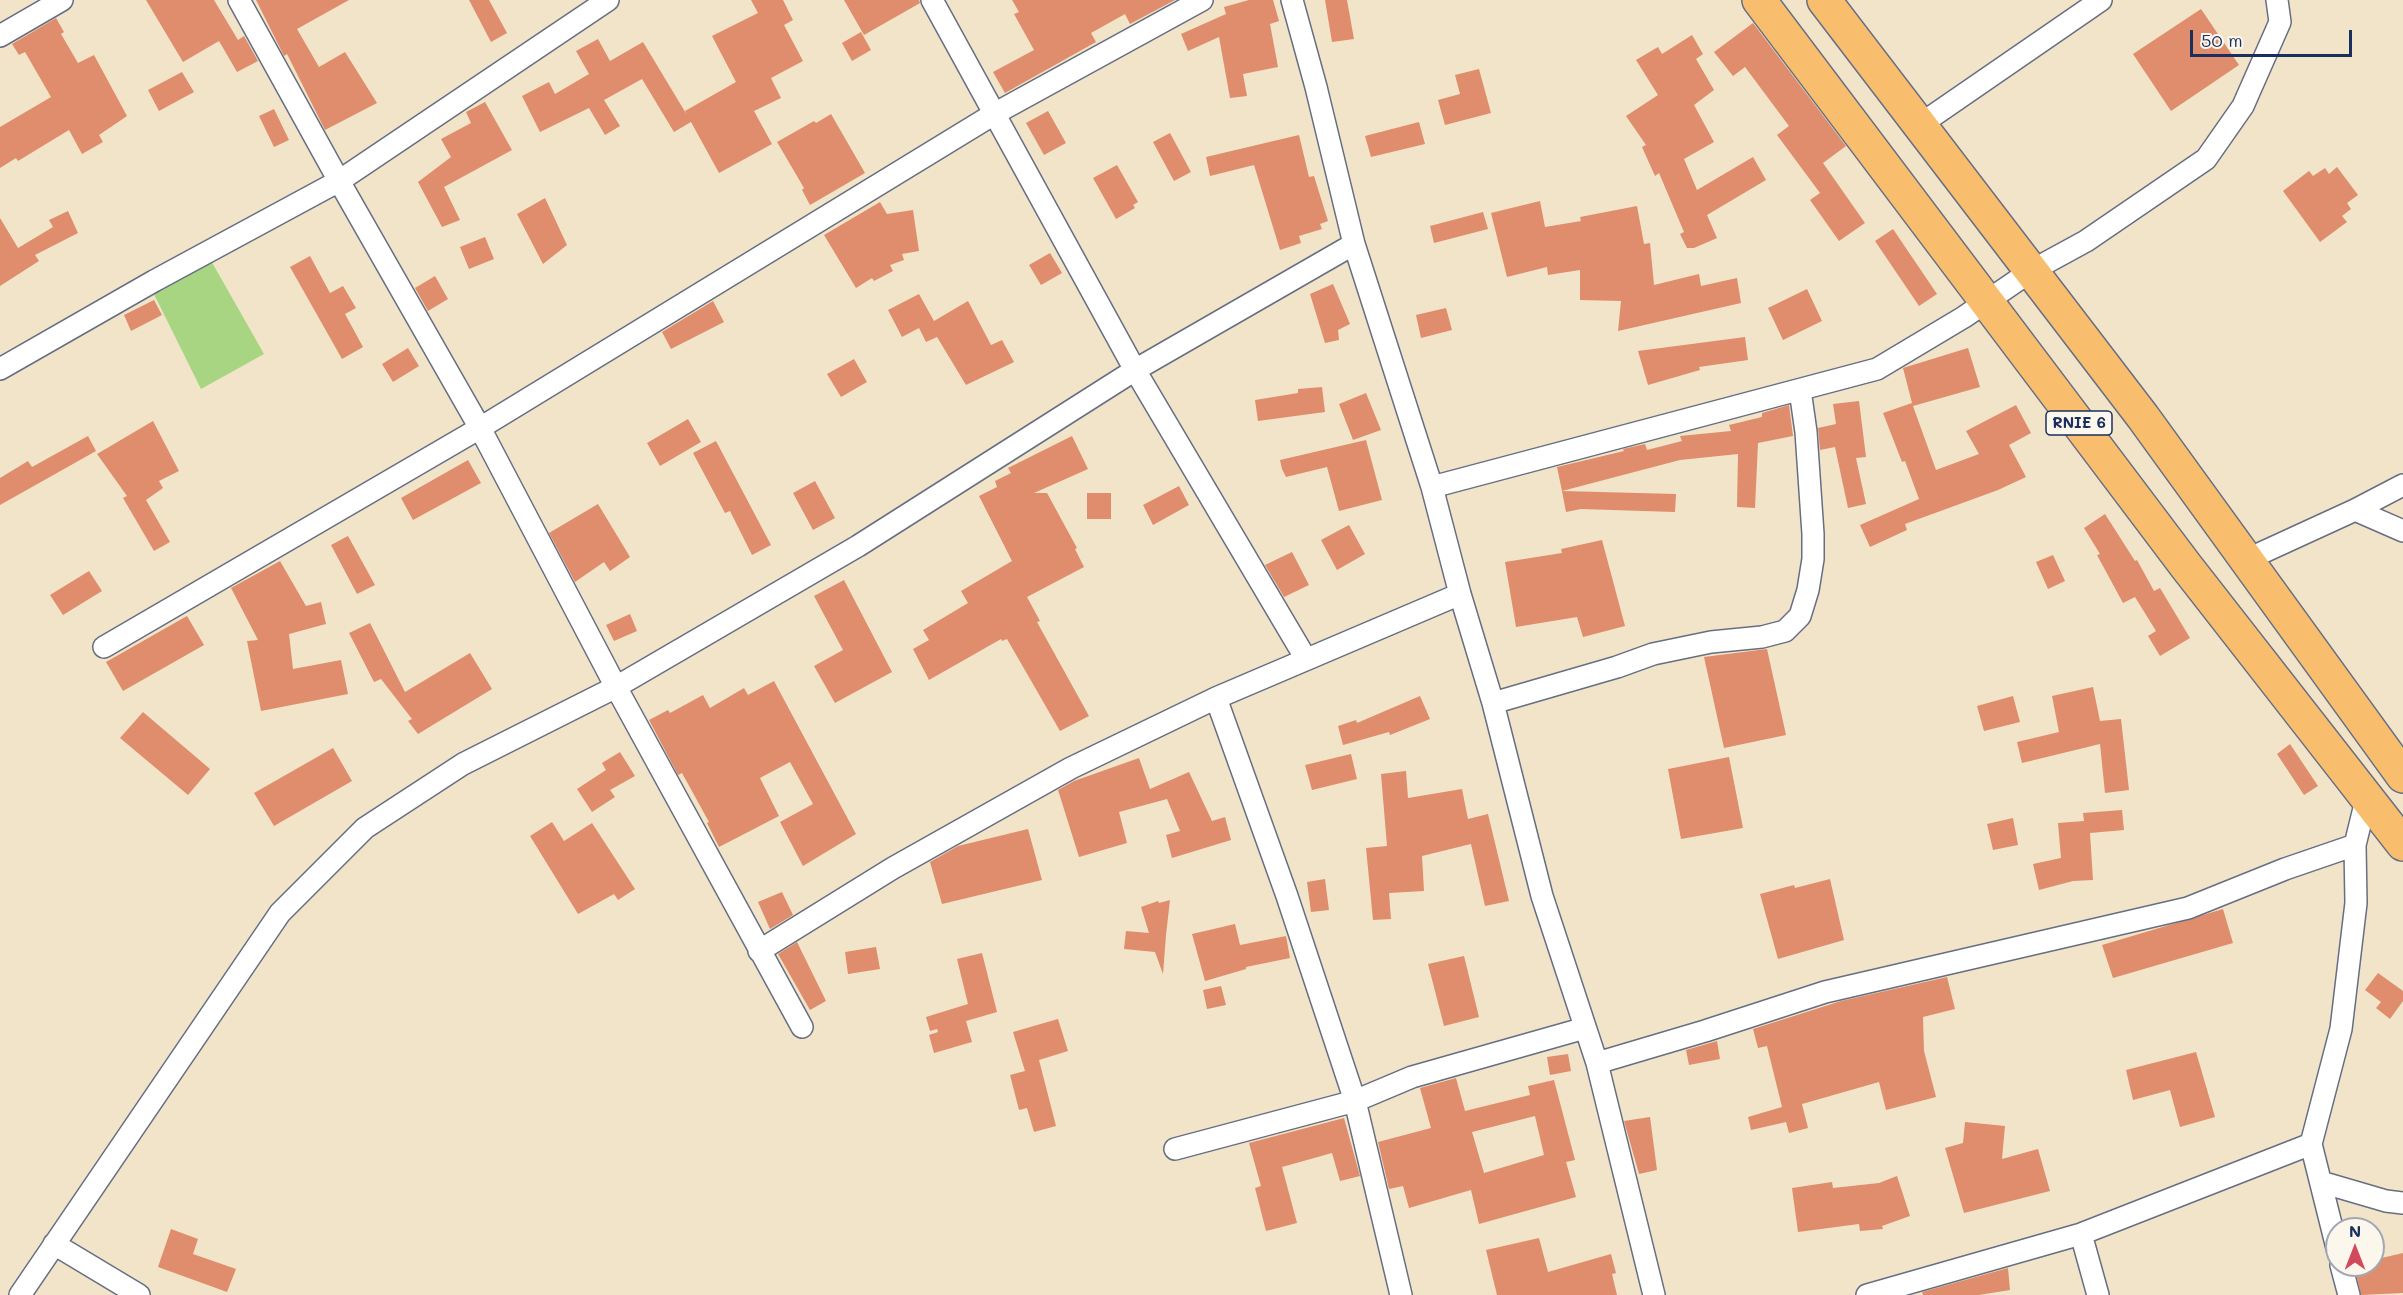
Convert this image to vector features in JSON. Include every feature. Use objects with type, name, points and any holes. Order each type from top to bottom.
[{"type":"main road","name":"RNIE 6","points":[[1759,0],[2186,566],[2403,844]]},
{"type":"main road","name":"RNIE 6","points":[[1824,0],[2143,417],[2403,776]]},
{"type":"main road","points":[[2288,695],[2326,667]]},
{"type":"street","points":[[0,36],[63,0]]},
{"type":"street","points":[[239,0],[480,428],[616,687],[802,1027]]},
{"type":"street","points":[[0,369],[154,281],[339,181],[608,0]]},
{"type":"street","points":[[932,0],[1135,370],[1306,659]]},
{"type":"street","points":[[104,647],[480,428],[994,114],[1202,0]]},
{"type":"street","points":[[1292,0],[1316,87],[1354,244],[1432,487],[1460,594],[1493,703],[1542,896],[1597,1063],[1654,1295]]},
{"type":"street","points":[[1921,124],[2101,0]]},
{"type":"street","points":[[1432,487],[1877,369],[1964,317],[2031,271],[2086,242],[2206,159],[2243,106],[2280,22],[2277,0]]},
{"type":"street","points":[[20,1295],[280,913],[365,828],[463,764],[616,687],[858,546],[1135,370],[1354,244]]},
{"type":"street","points":[[1493,703],[1617,668],[1653,654],[1711,642],[1762,637],[1785,631],[1800,616],[1808,590],[1813,559],[1813,534],[1806,432],[1800,390]]},
{"type":"street","points":[[2246,560],[2355,510],[2403,485]]},
{"type":"street","points":[[2355,510],[2403,531]]},
{"type":"street","points":[[759,951],[893,868],[1061,774],[1216,698],[1460,594]]},
{"type":"street","points":[[1216,698],[1287,896],[1355,1101],[1401,1295]]},
{"type":"street","points":[[2329,1217],[2311,1144],[2341,1029],[2356,903],[2355,845],[2367,796]]},
{"type":"street","points":[[1597,1063],[1825,992],[2188,908],[2285,869],[2355,845]]},
{"type":"street","points":[[1175,1149],[1355,1101],[1412,1077],[1585,1028]]},
{"type":"street","points":[[1867,1295],[2081,1234],[2311,1144]]},
{"type":"street","points":[[2321,1182],[2386,1201],[2403,1203]]},
{"type":"street","points":[[2081,1234],[2098,1295]]},
{"type":"street","points":[[54,1244],[139,1295]]},
{"type":"street","points":[[2344,1277],[2349,1295]]},
{"type":"green space","points":[[201,243],[264,354],[201,389],[144,274]]},
{"type":"building","points":[[146,0],[214,0],[238,40],[244,36],[258,61],[237,72],[219,41],[183,62]]},
{"type":"building","points":[[256,0],[349,0],[297,29],[319,67],[345,52],[377,103],[325,130],[287,54],[284,56]]},
{"type":"building","points":[[469,0],[489,0],[507,33],[491,42]]},
{"type":"building","points":[[751,0],[783,0],[793,20],[784,25],[803,61],[771,78],[781,98],[754,111],[772,144],[719,173],[691,122],[674,132],[642,79],[604,100],[620,126],[605,135],[589,108],[540,132],[522,96],[549,82],[555,94],[589,74],[576,51],[598,39],[610,61],[643,42],[687,115],[685,111],[736,82],[712,36],[758,13]]},
{"type":"building","points":[[844,0],[919,0],[920,3],[864,35]]},
{"type":"building","points":[[1012,0],[1175,0],[1130,24],[1125,14],[1091,33],[1096,42],[1005,93],[993,72],[1034,50],[1014,14],[1019,12]]},
{"type":"building","points":[[1249,0],[1273,0],[1279,21],[1270,24],[1278,67],[1243,74],[1247,96],[1230,98],[1219,37],[1188,51],[1181,34],[1226,14],[1224,7]]},
{"type":"building","points":[[1325,0],[1347,0],[1354,39],[1332,42]]},
{"type":"building","points":[[2201,9],[2239,65],[2171,111],[2133,54]]},
{"type":"building","points":[[56,18],[64,32],[61,34],[78,63],[94,55],[127,116],[99,135],[103,142],[82,154],[69,130],[18,161],[16,158],[0,168],[0,127],[51,97],[25,52],[19,55],[12,44]]},
{"type":"building","points":[[1753,23],[1846,146],[1823,163],[1865,223],[1839,241],[1810,200],[1820,193],[1777,135],[1789,126],[1745,67],[1733,76],[1714,52]]},
{"type":"building","points":[[861,32],[871,50],[852,61],[842,43]]},
{"type":"building","points":[[1692,35],[1703,54],[1696,59],[1714,90],[1694,105],[1714,142],[1684,159],[1697,190],[1753,157],[1766,180],[1707,215],[1717,238],[1694,248],[1687,248],[1680,234],[1684,232],[1659,173],[1655,176],[1642,147],[1646,145],[1626,116],[1658,95],[1636,60],[1658,47],[1662,54]]},
{"type":"building","points":[[1479,69],[1491,113],[1445,125],[1438,100],[1460,94],[1455,75]]},
{"type":"building","points":[[182,72],[194,92],[159,111],[148,90]]},
{"type":"building","points":[[485,102],[512,150],[444,187],[460,220],[442,227],[418,182],[451,157],[441,139],[471,123],[466,112]]},
{"type":"building","points":[[274,109],[289,140],[274,147],[259,116]]},
{"type":"building","points":[[1048,111],[1066,143],[1044,155],[1026,123]]},
{"type":"building","points":[[831,114],[865,173],[810,205],[802,190],[804,188],[777,142]]},
{"type":"building","points":[[1419,122],[1425,144],[1371,157],[1365,136]]},
{"type":"building","points":[[1170,133],[1191,172],[1174,181],[1153,142]]},
{"type":"building","points":[[1299,135],[1309,177],[1314,176],[1328,221],[1320,224],[1322,229],[1299,236],[1301,243],[1280,250],[1254,165],[1210,176],[1206,157]]},
{"type":"building","points":[[1117,165],[1138,202],[1133,205],[1135,208],[1116,219],[1093,178]]},
{"type":"building","points":[[2337,167],[2358,195],[2347,203],[2351,209],[2342,216],[2347,222],[2320,242],[2283,191],[2309,171],[2313,176],[2325,168],[2329,174]]},
{"type":"building","points":[[545,198],[567,245],[543,264],[517,214]]},
{"type":"building","points":[[1540,201],[1545,227],[1581,221],[1580,217],[1637,206],[1644,244],[1650,243],[1654,285],[1699,274],[1701,286],[1737,278],[1741,303],[1618,331],[1621,301],[1580,300],[1580,270],[1548,275],[1547,267],[1507,277],[1491,213]]},
{"type":"building","points":[[880,202],[887,214],[913,210],[919,251],[902,254],[904,260],[890,265],[893,271],[874,281],[872,278],[856,288],[824,235]]},
{"type":"building","points":[[68,211],[78,233],[35,255],[39,261],[0,286],[0,218],[18,248],[53,227],[49,220]]},
{"type":"building","points":[[1483,212],[1488,229],[1434,243],[1430,226]]},
{"type":"building","points":[[1893,229],[1937,294],[1919,306],[1875,241]]},
{"type":"building","points":[[485,237],[494,259],[469,269],[460,247]]},
{"type":"building","points":[[1050,253],[1062,273],[1041,285],[1029,265]]},
{"type":"building","points":[[310,256],[330,293],[343,286],[356,308],[345,314],[363,347],[342,359],[290,267]]},
{"type":"building","points":[[435,276],[448,299],[428,311],[415,288]]},
{"type":"building","points":[[1333,284],[1350,324],[1338,330],[1339,340],[1325,343],[1310,294]]},
{"type":"building","points":[[1807,289],[1822,321],[1783,340],[1768,308]]},
{"type":"building","points":[[919,294],[934,321],[968,301],[991,345],[1002,340],[1014,362],[966,385],[937,337],[926,342],[919,328],[902,337],[888,310]]},
{"type":"building","points":[[154,300],[162,315],[131,331],[124,315]]},
{"type":"building","points":[[713,301],[724,322],[671,349],[662,332]]},
{"type":"building","points":[[1446,308],[1452,330],[1421,338],[1416,315]]},
{"type":"building","points":[[1745,337],[1748,360],[1699,367],[1700,370],[1648,385],[1638,351]]},
{"type":"building","points":[[408,348],[419,366],[393,382],[382,364]]},
{"type":"building","points":[[1968,348],[1980,387],[1913,406],[1936,470],[1979,454],[1966,431],[2016,405],[2031,433],[2009,445],[2026,477],[1998,490],[1905,524],[1907,530],[1870,547],[1860,525],[1919,499],[1883,413],[1912,403],[1903,368]]},
{"type":"building","points":[[854,359],[867,382],[841,397],[827,374]]},
{"type":"building","points":[[1322,387],[1325,412],[1258,421],[1255,400],[1298,393],[1298,389]]},
{"type":"building","points":[[1366,393],[1381,430],[1353,440],[1339,404]]},
{"type":"building","points":[[1859,401],[1866,457],[1856,458],[1866,504],[1848,508],[1835,447],[1820,450],[1818,428],[1836,424],[1833,404]]},
{"type":"building","points":[[1789,405],[1793,436],[1758,443],[1755,508],[1737,507],[1738,454],[1680,460],[1562,491],[1557,467],[1645,444],[1647,450],[1682,441],[1680,436],[1731,431],[1729,425],[1762,417],[1762,413]]},
{"type":"building","points":[[688,419],[701,442],[660,466],[647,443]]},
{"type":"building","points":[[153,421],[179,471],[159,481],[163,488],[146,500],[170,542],[154,551],[123,498],[127,496],[97,454]]},
{"type":"building","points":[[88,436],[96,451],[0,505],[0,478],[28,461],[32,467]]},
{"type":"building","points":[[1072,436],[1088,469],[1034,493],[1047,493],[1077,548],[1075,549],[1084,567],[1027,597],[1040,621],[1037,622],[1089,716],[1060,731],[1007,639],[1002,641],[1001,639],[929,680],[913,649],[929,640],[923,630],[968,603],[961,591],[1012,561],[979,496],[997,487],[995,481],[1011,473],[1008,468]]},
{"type":"building","points":[[1366,440],[1382,500],[1339,511],[1327,467],[1286,477],[1282,469],[1280,460]]},
{"type":"building","points":[[716,441],[771,545],[752,555],[730,511],[725,513],[693,453]]},
{"type":"building","points":[[468,460],[481,483],[413,520],[401,498]]},
{"type":"building","points":[[815,481],[835,518],[813,530],[793,493]]},
{"type":"building","points":[[1179,486],[1189,505],[1153,525],[1143,505]]},
{"type":"building","points":[[1562,491],[1676,494],[1675,512],[1581,509],[1566,512]]},
{"type":"building","points":[[1087,493],[1111,493],[1111,519],[1087,519]]},
{"type":"building","points":[[598,504],[630,557],[610,571],[604,562],[575,582],[549,533]]},
{"type":"building","points":[[2105,514],[2135,561],[2137,560],[2154,591],[2160,588],[2190,638],[2160,656],[2148,636],[2156,631],[2135,597],[2123,603],[2097,555],[2100,554],[2084,528]]},
{"type":"building","points":[[1349,525],[1365,554],[1337,570],[1321,540]]},
{"type":"building","points":[[348,536],[375,585],[357,594],[331,545]]},
{"type":"building","points":[[1602,540],[1625,626],[1583,637],[1577,617],[1516,627],[1505,562],[1562,553],[1561,549]]},
{"type":"building","points":[[1292,552],[1309,585],[1284,597],[1265,565]]},
{"type":"building","points":[[2053,555],[2065,581],[2048,589],[2036,562]]},
{"type":"building","points":[[280,561],[306,606],[321,602],[326,624],[289,634],[293,669],[341,660],[348,694],[261,711],[247,641],[258,640],[231,588]]},
{"type":"building","points":[[89,571],[102,591],[63,615],[50,595]]},
{"type":"building","points":[[844,580],[892,672],[835,703],[814,666],[843,650],[814,596]]},
{"type":"building","points":[[630,614],[637,631],[614,641],[606,625]]},
{"type":"building","points":[[187,616],[204,645],[123,691],[106,662]]},
{"type":"building","points":[[370,623],[405,692],[470,653],[492,689],[418,734],[408,721],[412,719],[381,679],[374,682],[349,633]]},
{"type":"building","points":[[1767,649],[1786,735],[1724,748],[1704,657]]},
{"type":"building","points":[[774,681],[856,834],[803,866],[780,822],[813,804],[790,762],[760,778],[779,816],[719,847],[707,823],[709,822],[682,773],[678,775],[649,720],[668,710],[670,713],[703,695],[710,708],[744,688],[748,695]]},
{"type":"building","points":[[2093,687],[2100,721],[2121,719],[2129,790],[2105,793],[2100,744],[2022,763],[2017,742],[2059,732],[2052,696]]},
{"type":"building","points":[[1420,696],[1430,719],[1390,735],[1389,732],[1343,745],[1338,726],[1356,720],[1357,723]]},
{"type":"building","points":[[2013,696],[2020,722],[1984,731],[1977,706]]},
{"type":"building","points":[[143,712],[210,769],[188,795],[120,738]]},
{"type":"building","points":[[2290,744],[2318,786],[2304,795],[2277,754]]},
{"type":"building","points":[[333,748],[352,781],[274,826],[254,793]]},
{"type":"building","points":[[620,752],[635,776],[610,790],[615,797],[592,812],[577,789],[606,770],[602,763]]},
{"type":"building","points":[[1351,754],[1357,779],[1312,790],[1305,765]]},
{"type":"building","points":[[1729,757],[1743,828],[1681,839],[1668,769]]},
{"type":"building","points":[[1139,758],[1150,789],[1189,772],[1212,821],[1225,817],[1231,840],[1172,858],[1166,835],[1180,831],[1167,799],[1119,812],[1127,843],[1079,857],[1058,790],[1074,781]]},
{"type":"building","points":[[1406,771],[1408,798],[1462,789],[1468,819],[1488,814],[1509,901],[1485,906],[1471,844],[1422,856],[1424,891],[1389,893],[1391,919],[1373,920],[1366,848],[1387,846],[1381,774]]},
{"type":"building","points":[[2122,810],[2124,830],[2090,833],[2093,880],[2073,881],[2039,890],[2033,864],[2061,858],[2058,823],[2084,821],[2083,813]]},
{"type":"building","points":[[2013,818],[2018,845],[1993,850],[1987,824]]},
{"type":"building","points":[[552,822],[564,841],[592,823],[635,889],[618,900],[614,894],[578,914],[530,836]]},
{"type":"building","points":[[1028,829],[1042,880],[942,904],[930,862],[958,846]]},
{"type":"building","points":[[1325,879],[1329,910],[1311,912],[1307,882]]},
{"type":"building","points":[[1830,879],[1844,940],[1778,959],[1760,894]]},
{"type":"building","points":[[782,892],[793,915],[770,929],[758,902]]},
{"type":"building","points":[[1170,900],[1163,974],[1155,952],[1124,949],[1126,931],[1149,933],[1141,907],[1158,901],[1159,903]]},
{"type":"building","points":[[2223,909],[2233,943],[2113,978],[2102,945]]},
{"type":"building","points":[[1235,924],[1240,945],[1286,936],[1290,958],[1246,967],[1246,969],[1205,981],[1192,934]]},
{"type":"building","points":[[797,942],[826,1001],[810,1010],[778,954]]},
{"type":"building","points":[[876,947],[880,969],[848,974],[845,952]]},
{"type":"building","points":[[982,953],[997,1012],[966,1021],[972,1042],[934,1053],[929,1035],[938,1032],[937,1029],[930,1031],[926,1017],[968,1004],[957,959]]},
{"type":"building","points":[[1464,956],[1479,1017],[1444,1026],[1428,964]]},
{"type":"building","points":[[2378,973],[2403,991],[2403,1001],[2390,1019],[2376,1008],[2381,1002],[2365,990]]},
{"type":"building","points":[[1947,977],[1955,1009],[1923,1017],[1924,1051],[1936,1097],[1886,1110],[1879,1082],[1802,1104],[1808,1128],[1789,1133],[1786,1122],[1751,1130],[1748,1117],[1782,1107],[1767,1046],[1758,1048],[1753,1029],[1841,1001]]},
{"type":"building","points":[[1221,986],[1226,1005],[1207,1009],[1203,990]]},
{"type":"building","points":[[1058,1019],[1068,1051],[1039,1060],[1056,1126],[1034,1132],[1027,1108],[1019,1110],[1010,1075],[1025,1071],[1013,1032]]},
{"type":"building","points":[[1717,1041],[1720,1059],[1689,1065],[1686,1050]]},
{"type":"building","points":[[2196,1052],[2215,1117],[2180,1127],[2170,1090],[2133,1100],[2126,1070]]},
{"type":"building","points":[[1568,1054],[1571,1071],[1550,1075],[1547,1057]]},
{"type":"building","points":[[1456,1078],[1465,1111],[1530,1095],[1528,1086],[1554,1080],[1575,1160],[1566,1162],[1576,1197],[1479,1224],[1471,1190],[1409,1208],[1403,1186],[1389,1189],[1378,1142],[1431,1128],[1420,1088]],"holes":[[[1535,1116],[1544,1155],[1484,1173],[1472,1132]]]},
{"type":"building","points":[[1650,1117],[1657,1170],[1639,1174],[1624,1121]]},
{"type":"building","points":[[1344,1118],[1360,1176],[1340,1181],[1332,1153],[1282,1167],[1297,1223],[1266,1231],[1255,1188],[1261,1186],[1249,1143]]},
{"type":"building","points":[[1965,1122],[2005,1126],[2002,1159],[2038,1149],[2050,1191],[1964,1213],[1945,1148],[1963,1143]]},
{"type":"building","points":[[1897,1176],[1910,1216],[1882,1226],[1883,1229],[1860,1231],[1859,1224],[1798,1232],[1792,1188],[1832,1182],[1833,1188],[1879,1183]]},
{"type":"building","points":[[171,1229],[198,1239],[193,1254],[236,1269],[227,1292],[158,1267]]},
{"type":"building","points":[[1539,1238],[1548,1272],[1611,1254],[1616,1273],[1612,1274],[1617,1295],[1497,1295],[1486,1250]]},
{"type":"building","points":[[2403,1253],[2403,1293],[2361,1295],[2357,1277],[2385,1277],[2385,1257]]},
{"type":"building","points":[[2008,1268],[2010,1290],[1979,1295],[1923,1295],[1922,1292]]}]
